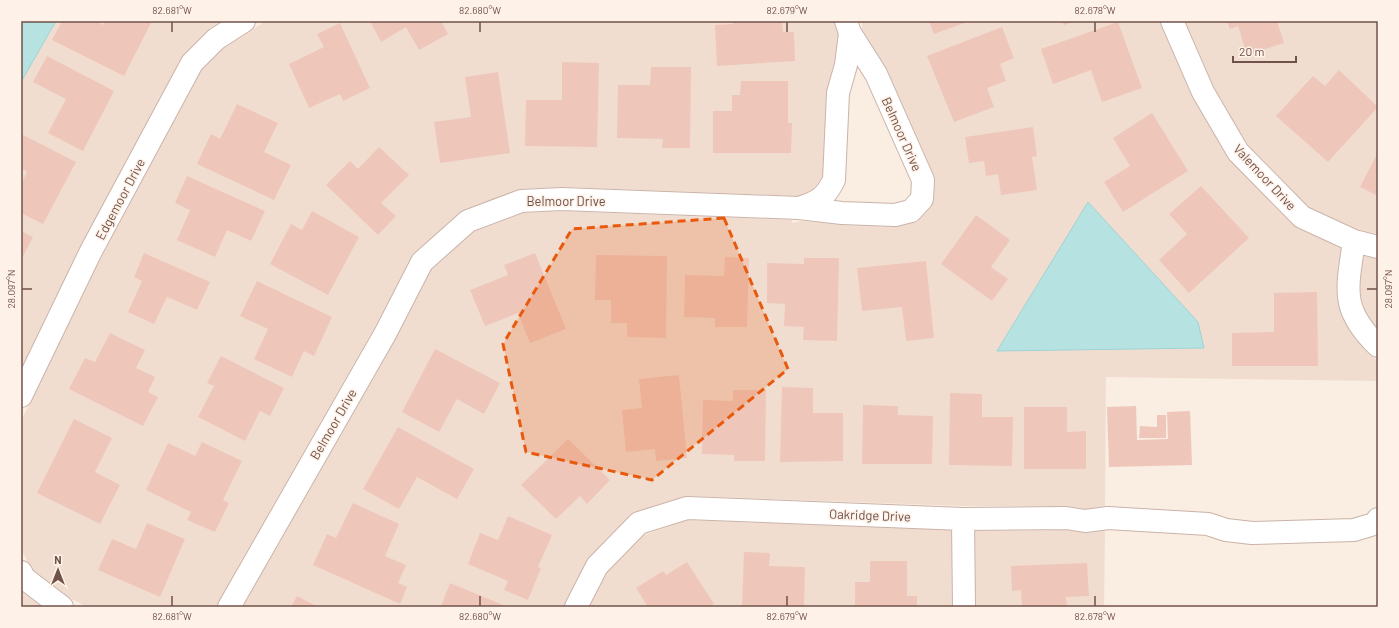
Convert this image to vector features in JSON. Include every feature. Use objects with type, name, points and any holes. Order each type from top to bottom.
[{"type":"street","name":"Edgemoor Drive","points":[[21,396],[91,252],[192,63],[216,38],[244,21]]},
{"type":"street","name":"Valemoor Drive","points":[[1172,21],[1203,92],[1238,152],[1302,217],[1354,241],[1378,247]]},
{"type":"street","points":[[799,208],[816,202],[827,193],[834,180],[838,93],[846,65],[848,27]]},
{"type":"street","name":"Belmoor Drive","points":[[229,607],[381,340],[422,262],[468,221],[521,201],[562,199],[799,208],[842,213],[895,215],[911,211],[922,200],[923,180],[876,74],[848,27]]},
{"type":"street","points":[[1354,241],[1348,285],[1352,313],[1363,331],[1378,346]]},
{"type":"street","name":"Oakridge Drive","points":[[576,607],[597,566],[639,523],[687,508],[963,518],[1066,518],[1086,521],[1108,518],[1208,524],[1226,530],[1252,533],[1354,530],[1374,524],[1378,519]]},
{"type":"street","points":[[963,518],[964,607]]},
{"type":"street","points":[[21,572],[24,578],[62,607]]},
{"type":"highlighted area","points":[[724,218],[788,369],[652,480],[526,452],[503,344],[572,229]]},
{"type":"shaded area","points":[[56,21],[222,21],[211,28],[185,54],[82,245],[21,371],[21,82]]},
{"type":"shaded area","points":[[266,21],[834,21],[839,34],[835,62],[827,92],[823,177],[819,185],[811,191],[798,196],[563,187],[520,189],[461,212],[413,256],[375,327],[216,607],[87,607],[64,595],[32,570],[21,549],[21,421],[101,258],[200,71],[222,49]]},
{"type":"shaded area","points":[[857,21],[1160,21],[1194,99],[1231,161],[1295,226],[1342,249],[1337,283],[1341,315],[1356,340],[1378,362],[1378,381],[1106,377],[1105,506],[1085,509],[1066,506],[963,506],[688,496],[632,514],[588,560],[564,607],[242,607],[393,340],[430,270],[473,232],[523,213],[562,211],[791,220],[793,223],[801,221],[842,225],[894,227],[918,220],[929,209],[933,200],[933,174],[886,69],[862,30],[862,23]]},
{"type":"shaded area","points":[[1184,21],[1378,21],[1378,234],[1357,229],[1308,207],[1246,144],[1212,86]]},
{"type":"shaded area","points":[[1363,256],[1378,259],[1378,330],[1371,323],[1362,309],[1359,285]]},
{"type":"shaded area","points":[[688,520],[952,530],[953,607],[589,607],[606,573],[644,535]]},
{"type":"shaded area","points":[[1066,530],[1087,533],[1105,530],[1104,607],[975,607],[974,531]]},
{"type":"shaded area","points":[[21,590],[42,607],[21,607]]},
{"type":"water","points":[[21,21],[56,21],[21,82]]},
{"type":"water","points":[[1088,202],[1198,322],[1204,348],[997,351]]},
{"type":"building","points":[[62,21],[96,21],[103,25],[105,21],[152,21],[124,76],[52,40]]},
{"type":"building","points":[[370,21],[441,21],[448,34],[419,50],[406,27],[381,42]]},
{"type":"building","points":[[733,21],[782,21],[783,32],[794,32],[795,61],[717,66],[715,25],[733,24]]},
{"type":"building","points":[[929,21],[970,21],[934,34]]},
{"type":"building","points":[[1062,21],[1076,21],[1064,25]]},
{"type":"building","points":[[1227,21],[1277,21],[1284,43],[1247,55],[1238,26],[1230,29]]},
{"type":"building","points":[[1118,22],[1142,88],[1102,102],[1091,70],[1053,84],[1041,49]]},
{"type":"building","points":[[340,23],[370,88],[343,101],[340,94],[309,108],[289,64],[324,47],[317,34]]},
{"type":"building","points":[[1002,27],[1014,58],[1000,64],[1006,81],[987,88],[994,107],[954,122],[927,56]]},
{"type":"building","points":[[47,56],[114,91],[83,151],[48,133],[66,99],[33,82]]},
{"type":"building","points":[[562,62],[599,63],[597,147],[525,146],[526,100],[562,100]]},
{"type":"building","points":[[651,67],[691,67],[690,148],[662,148],[663,139],[617,138],[618,85],[650,85]]},
{"type":"building","points":[[1339,70],[1378,107],[1328,162],[1276,116],[1313,76],[1325,86]]},
{"type":"building","points":[[498,72],[510,153],[440,163],[434,122],[471,117],[465,77]]},
{"type":"building","points":[[741,81],[788,81],[788,123],[792,123],[791,153],[713,153],[713,111],[732,111],[732,95],[740,95]]},
{"type":"building","points":[[237,104],[278,123],[264,152],[291,165],[274,200],[197,164],[211,134],[220,139]]},
{"type":"building","points":[[1152,113],[1188,171],[1123,212],[1104,182],[1130,166],[1113,138]]},
{"type":"building","points":[[1033,127],[1037,156],[1032,157],[1037,190],[1001,195],[998,174],[986,176],[984,161],[969,163],[965,137]]},
{"type":"building","points":[[21,134],[76,162],[43,224],[21,213],[21,184],[27,172],[21,168]]},
{"type":"building","points":[[379,147],[409,175],[381,203],[396,216],[378,235],[326,185],[350,161],[358,169]]},
{"type":"building","points":[[1378,152],[1378,196],[1360,187]]},
{"type":"building","points":[[187,176],[265,211],[251,241],[227,230],[215,257],[177,240],[190,210],[175,203]]},
{"type":"building","points":[[1201,186],[1249,238],[1189,293],[1159,260],[1187,234],[1169,214]]},
{"type":"building","points":[[312,211],[359,237],[328,295],[270,264],[291,224],[302,230]]},
{"type":"building","points":[[976,215],[1010,240],[991,267],[1008,279],[992,301],[941,264]]},
{"type":"building","points":[[21,231],[33,237],[21,260]]},
{"type":"building","points":[[144,253],[210,282],[197,310],[167,297],[154,324],[128,312],[142,281],[134,277]]},
{"type":"building","points":[[535,253],[566,329],[530,343],[518,313],[485,326],[470,290],[508,275],[504,265]]},
{"type":"building","points":[[596,255],[667,256],[666,338],[627,337],[627,323],[611,323],[611,300],[595,300]]},
{"type":"building","points":[[725,257],[749,258],[747,327],[715,327],[715,318],[684,317],[685,275],[724,276]]},
{"type":"building","points":[[804,258],[839,258],[837,341],[803,340],[804,327],[784,326],[785,304],[767,303],[767,263],[804,264]]},
{"type":"building","points":[[926,261],[934,338],[906,341],[902,307],[862,311],[857,268]]},
{"type":"building","points":[[257,281],[332,317],[314,356],[304,351],[292,377],[254,359],[268,329],[240,316]]},
{"type":"building","points":[[1317,292],[1318,366],[1232,366],[1232,333],[1274,332],[1274,293]]},
{"type":"building","points":[[110,333],[145,350],[136,368],[155,377],[148,392],[158,397],[143,426],[69,389],[85,358],[95,362]]},
{"type":"building","points":[[435,349],[500,383],[484,414],[457,399],[439,432],[402,412]]},
{"type":"building","points":[[221,356],[284,388],[270,416],[260,411],[245,441],[198,417],[214,386],[207,383]]},
{"type":"building","points":[[679,375],[687,458],[656,461],[655,449],[626,452],[622,410],[642,408],[639,379]]},
{"type":"building","points":[[782,387],[813,388],[813,413],[843,413],[843,461],[780,462]]},
{"type":"building","points":[[733,390],[766,390],[765,461],[734,461],[734,455],[702,454],[703,400],[733,401]]},
{"type":"building","points":[[950,393],[982,394],[982,417],[1013,417],[1012,466],[949,465]]},
{"type":"building","points":[[863,405],[898,406],[898,415],[933,416],[932,464],[862,464]]},
{"type":"building","points":[[1136,406],[1137,440],[1168,439],[1167,412],[1190,411],[1192,465],[1109,467],[1107,407]]},
{"type":"building","points":[[1024,407],[1067,407],[1067,432],[1086,431],[1086,469],[1024,469]]},
{"type":"building","points":[[1157,415],[1166,415],[1166,438],[1139,438],[1140,426],[1157,427]]},
{"type":"building","points":[[74,419],[112,438],[95,472],[120,485],[100,524],[37,493]]},
{"type":"building","points":[[398,427],[474,469],[457,499],[417,477],[399,509],[363,489]]},
{"type":"building","points":[[568,439],[610,480],[587,504],[580,496],[556,519],[521,485]]},
{"type":"building","points":[[202,442],[242,461],[223,500],[229,503],[215,532],[187,520],[191,512],[146,490],[168,443],[195,456]]},
{"type":"building","points":[[353,503],[399,524],[385,556],[406,565],[398,583],[407,587],[400,604],[313,565],[327,534],[336,538]]},
{"type":"building","points":[[508,516],[552,535],[538,567],[541,568],[528,600],[504,590],[508,581],[468,564],[480,533],[498,540]]},
{"type":"building","points":[[147,523],[185,539],[160,597],[98,570],[112,539],[136,549]]},
{"type":"building","points":[[744,552],[770,553],[769,566],[805,567],[804,607],[742,607]]},
{"type":"building","points":[[870,561],[907,561],[907,596],[917,596],[917,607],[855,607],[855,582],[870,582]]},
{"type":"building","points":[[687,562],[714,604],[708,607],[648,607],[636,588],[663,571],[666,575]]},
{"type":"building","points":[[1087,563],[1089,596],[1066,597],[1067,607],[1022,607],[1021,590],[1012,591],[1011,566]]},
{"type":"building","points":[[450,583],[508,607],[441,606]]},
{"type":"building","points":[[297,596],[318,607],[291,607]]}]
